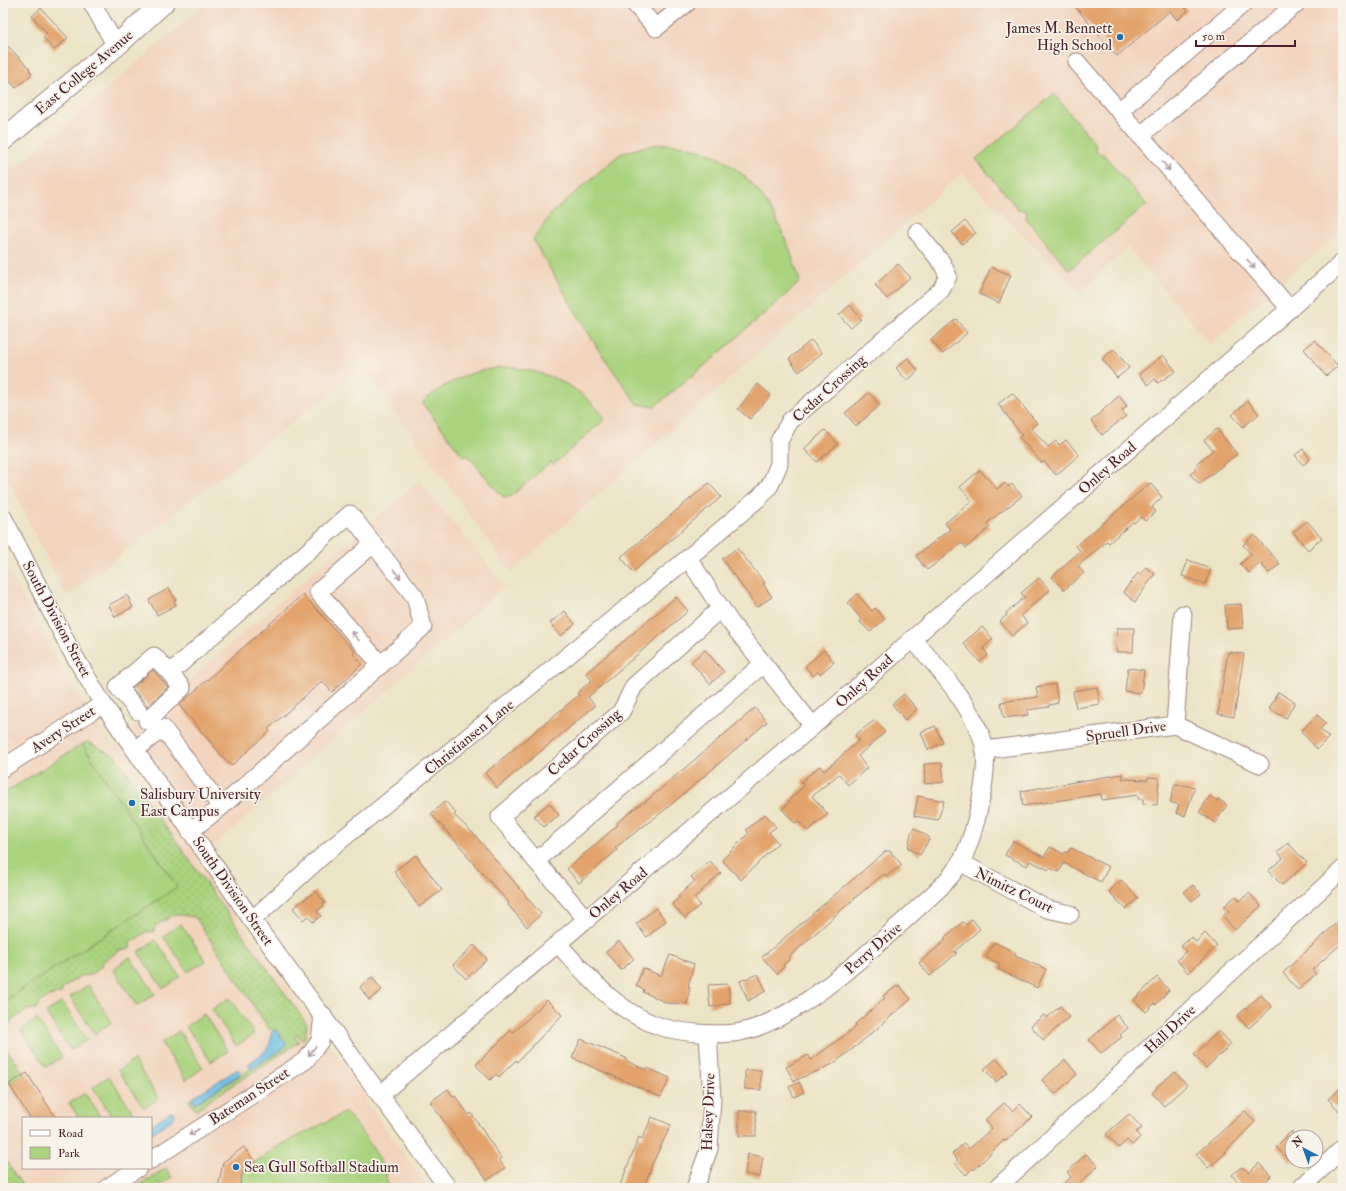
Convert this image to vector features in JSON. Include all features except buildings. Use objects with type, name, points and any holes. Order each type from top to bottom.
[{"type":"main road","name":"East College Avenue","points":[[3,140],[116,46],[163,3]]},
{"type":"street","points":[[92,3],[116,46]]},
{"type":"street","points":[[634,3],[656,28],[687,3]]},
{"type":"street","points":[[1119,111],[1244,3]]},
{"type":"street","points":[[1140,136],[1297,3]]},
{"type":"street","points":[[1077,62],[1290,309]]},
{"type":"street","name":"Cedar Crossing","points":[[688,558],[761,496],[770,485],[779,464],[779,441],[790,421],[941,290],[948,276],[942,262],[917,232]]},
{"type":"street","name":"Onley Road","points":[[380,1096],[813,726],[1343,262]]},
{"type":"street","points":[[170,674],[350,514],[415,597],[423,626],[221,807],[190,831]]},
{"type":"street","name":"South Division Street","points":[[3,517],[69,646],[103,704],[252,920],[323,1015],[380,1096],[448,1188]]},
{"type":"street","points":[[373,544],[318,592],[380,665]]},
{"type":"street","points":[[688,558],[721,608],[763,664],[813,726]]},
{"type":"street","name":"Christiansen Lane","points":[[252,920],[330,849],[688,558]]},
{"type":"street","name":"Cedar Crossing","points":[[586,920],[500,817],[621,712],[634,686],[721,608]]},
{"type":"street","points":[[1175,725],[1183,614]]},
{"type":"street","name":"Perry Drive","points":[[558,944],[604,992],[624,1009],[662,1027],[708,1034],[740,1032],[767,1023],[784,1015],[839,977],[885,938],[938,890],[960,862],[972,830],[981,797],[985,750],[976,726],[953,686],[934,661],[912,639]]},
{"type":"street","points":[[118,726],[143,716],[182,688],[154,656],[118,687],[143,716],[163,728],[221,807]]},
{"type":"street","points":[[536,861],[763,664]]},
{"type":"street","name":"Avery Street","points":[[3,768],[103,704]]},
{"type":"street","name":"Spruell Drive","points":[[985,750],[1175,725],[1260,764]]},
{"type":"street","points":[[135,750],[163,728]]},
{"type":"street","name":"Nimitz Court","points":[[960,862],[1047,909],[1070,914]]},
{"type":"street","name":"Hall Drive","points":[[997,1188],[1343,869]]},
{"type":"street","name":"Bateman Street","points":[[152,1159],[306,1060],[320,1041],[323,1015]]},
{"type":"street","name":"Halsey Drive","points":[[695,1188],[709,1149],[712,1099],[708,1034]]},
{"type":"street","points":[[1301,1188],[1343,1148]]},
{"type":"street","points":[[107,1188],[136,1169]]},
{"type":"shaded area","points":[[206,3],[1343,3],[1343,230],[1210,344],[1128,247],[1080,293],[962,173],[511,572],[363,368],[66,597],[3,470],[3,173],[26,159]]},
{"type":"shaded area","name":"Salisbury University East Campus","points":[[419,481],[505,586],[197,861],[366,1096],[366,1102],[429,1188],[3,1188],[3,562],[71,685],[113,746]]},
{"type":"green space","points":[[1054,94],[1096,145],[1095,152],[1103,154],[1147,205],[1069,270],[1026,218],[1027,211],[1018,209],[976,159]]},
{"type":"green space","points":[[660,144],[689,147],[714,155],[735,169],[754,186],[769,207],[781,230],[792,255],[800,282],[716,356],[654,407],[637,404],[598,349],[533,240],[551,214],[620,154],[643,147]]},
{"type":"green space","points":[[508,367],[536,372],[562,382],[586,398],[596,407],[605,419],[553,465],[551,462],[510,497],[503,497],[467,455],[464,457],[422,403],[441,388],[462,377],[484,370]]},
{"type":"green space","points":[[88,742],[115,756],[307,1024],[305,1038],[302,1040],[298,1034],[295,1035],[299,1042],[195,1110],[189,1100],[192,1099],[194,1103],[196,1103],[285,1047],[276,1030],[269,1029],[195,917],[175,914],[155,926],[154,932],[146,932],[130,943],[130,948],[120,950],[102,962],[101,967],[90,975],[81,976],[63,988],[61,994],[46,998],[36,1009],[27,1010],[9,1022],[4,1045],[24,1074],[10,1083],[3,1077],[3,1002],[177,887],[82,744]]},
{"type":"green space","points":[[82,744],[177,887],[3,1002],[3,794]]},
{"type":"green space","points":[[181,924],[206,961],[188,972],[163,936]]},
{"type":"green space","points":[[156,940],[180,977],[163,989],[138,952]]},
{"type":"green space","points":[[130,957],[155,994],[137,1006],[113,969]]},
{"type":"green space","points":[[88,985],[112,1022],[95,1034],[70,997]]},
{"type":"green space","points":[[229,998],[254,1034],[236,1046],[212,1009]]},
{"type":"green space","points":[[62,1002],[87,1040],[70,1050],[46,1013]]},
{"type":"green space","points":[[204,1014],[228,1051],[211,1062],[186,1026]]},
{"type":"green space","points":[[37,1019],[62,1057],[46,1067],[21,1030]]},
{"type":"green space","points":[[179,1031],[203,1068],[186,1080],[161,1043]]},
{"type":"green space","points":[[134,1060],[159,1098],[144,1108],[118,1070]]},
{"type":"green space","points":[[109,1076],[134,1114],[130,1117],[112,1117],[93,1087]]},
{"type":"green space","points":[[85,1093],[100,1117],[78,1117],[69,1103]]},
{"type":"green space","points":[[346,1112],[378,1157],[383,1167],[388,1188],[239,1188],[243,1171],[275,1148]]},
{"type":"green space","points":[[3,1157],[24,1188],[3,1188]]},
{"type":"green space","points":[[166,1168],[172,1177],[157,1188],[135,1188]]},
{"type":"water","points":[[276,1029],[286,1043],[285,1047],[251,1069],[248,1064],[265,1052],[270,1044],[271,1033]]},
{"type":"water","points":[[238,1069],[241,1072],[239,1075],[196,1103],[192,1101],[193,1097]]},
{"type":"water","points":[[170,1112],[175,1113],[174,1118],[152,1133],[152,1124]]},
{"type":"place","name":"James M. Bennett High School","points":[[1120,37]]},
{"type":"place","name":"Salisbury University East Campus","points":[[132,803]]},
{"type":"place","name":"Sea Gull Softball Stadium","points":[[236,1167]]}]
